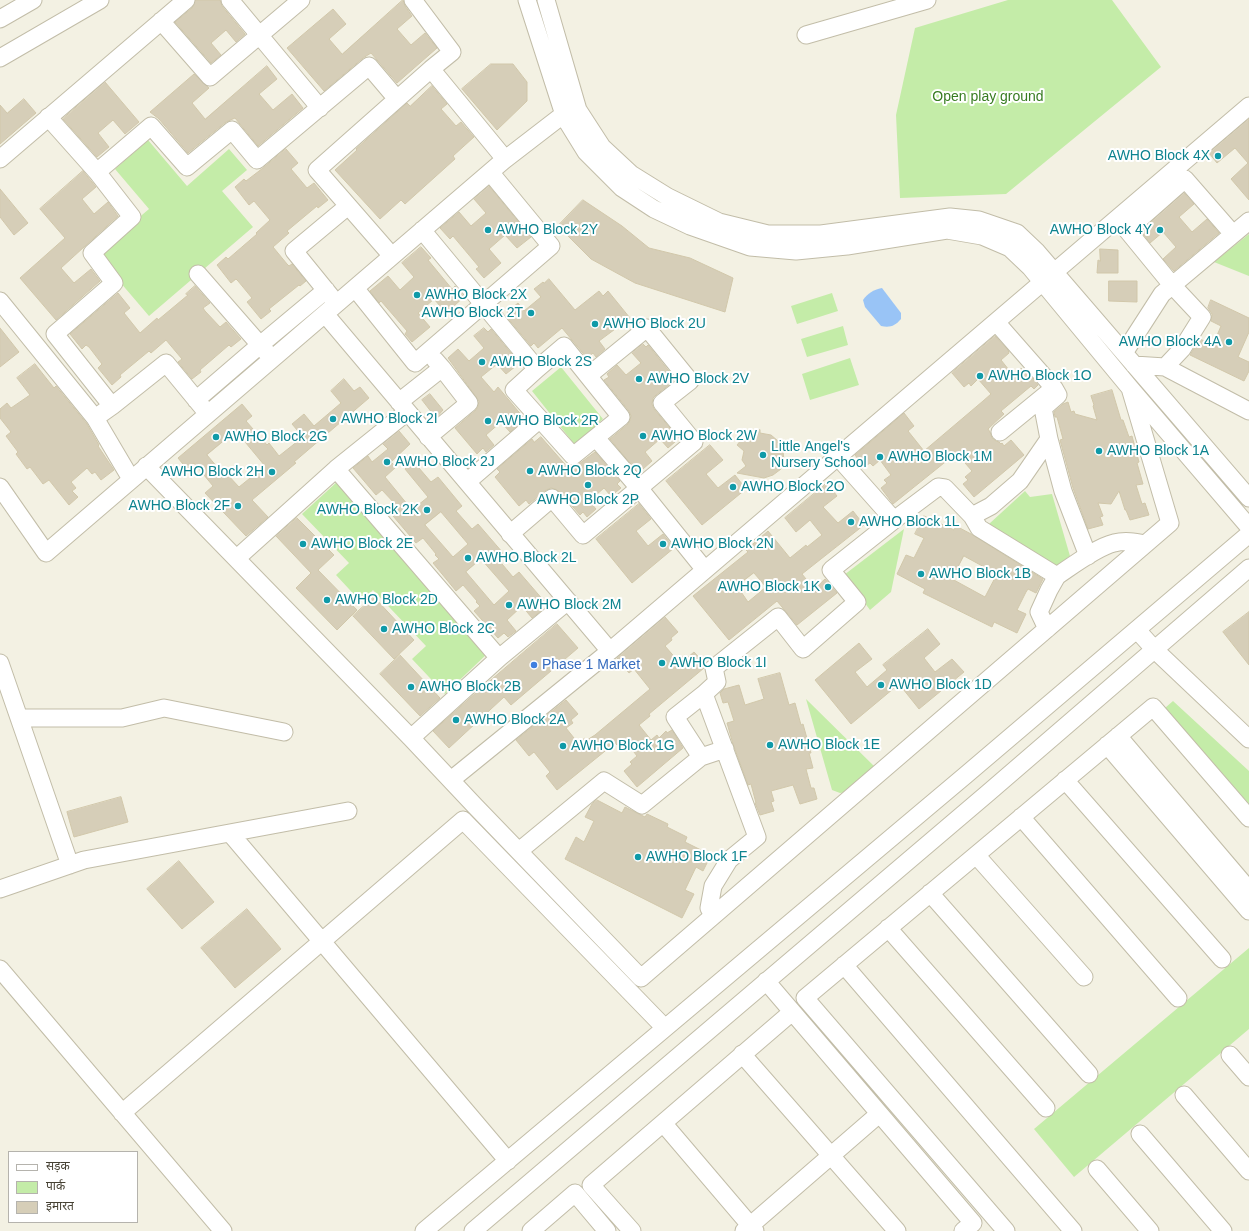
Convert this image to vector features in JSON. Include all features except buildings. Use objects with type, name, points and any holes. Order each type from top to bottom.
[{"type":"street","points":[[0,19],[33,0]]},
{"type":"street","points":[[0,58],[100,0]]},
{"type":"street","points":[[0,159],[186,0]]},
{"type":"street","points":[[230,0],[320,108]]},
{"type":"street","points":[[161,21],[210,77],[300,0]]},
{"type":"street","points":[[392,256],[317,170],[452,52],[413,0]]},
{"type":"street","points":[[527,0],[571,112],[602,147],[631,174],[668,197],[719,222],[768,234],[821,234],[950,217],[979,220],[1017,233],[1037,252],[1048,277],[1130,388],[1249,528]]},
{"type":"street","points":[[546,0],[571,112]]},
{"type":"street","points":[[806,35],[927,0]]},
{"type":"street","points":[[97,172],[151,126],[187,167],[232,130],[257,160],[369,66],[397,99]]},
{"type":"street","points":[[431,69],[505,159]]},
{"type":"street","points":[[1165,367],[1182,349],[1202,317],[1172,285],[1127,230],[1180,174],[1249,106]]},
{"type":"street","points":[[0,487],[46,552],[505,159],[571,112]]},
{"type":"street","points":[[48,117],[97,172],[132,217],[92,253],[114,283],[55,334],[112,406]]},
{"type":"street","points":[[355,288],[415,363],[483,306],[550,246],[490,172]]},
{"type":"street","points":[[1180,174],[1233,234]]},
{"type":"street","points":[[451,780],[610,651],[1048,277],[1180,174]]},
{"type":"street","points":[[348,206],[294,251],[326,290],[331,309],[403,407],[610,651]]},
{"type":"street","points":[[1129,359],[1162,294],[1249,221]]},
{"type":"street","points":[[422,230],[483,306],[537,369]]},
{"type":"street","points":[[198,274],[272,359]]},
{"type":"street","points":[[1048,277],[1129,359],[1249,498]]},
{"type":"street","points":[[196,400],[326,290]]},
{"type":"street","points":[[0,301],[95,418],[131,478]]},
{"type":"street","points":[[996,322],[1054,388],[1058,395],[1043,408],[1049,439],[1063,491],[1088,556]]},
{"type":"street","points":[[510,534],[552,498],[583,535],[694,442],[662,403],[690,381],[647,328],[588,376]]},
{"type":"street","points":[[564,346],[622,417],[572,456],[514,390],[537,369],[564,346]]},
{"type":"street","points":[[428,352],[469,403],[428,437]]},
{"type":"street","points":[[1129,359],[1165,367],[1249,411]]},
{"type":"street","points":[[95,418],[166,363],[208,414]]},
{"type":"street","points":[[237,558],[403,407],[442,368]]},
{"type":"street","points":[[1000,432],[1054,388]]},
{"type":"street","points":[[146,466],[237,558],[641,978],[1170,523],[1130,388]]},
{"type":"street","points":[[467,482],[540,420]]},
{"type":"street","points":[[596,438],[639,488],[705,570]]},
{"type":"street","points":[[972,516],[991,506],[1020,480],[1049,439]]},
{"type":"street","points":[[838,456],[894,520]]},
{"type":"street","points":[[336,469],[499,658]]},
{"type":"street","points":[[701,757],[675,717],[717,682],[714,668],[778,617],[803,649],[857,602],[831,570],[938,487],[945,488],[972,516],[979,528],[1057,576]]},
{"type":"street","points":[[424,1231],[1249,534]]},
{"type":"street","points":[[1047,629],[1039,612],[1048,590],[1057,576],[1088,556],[1113,543],[1132,541],[1145,544]]},
{"type":"street","points":[[480,1229],[766,981],[1155,650],[1249,568]]},
{"type":"street","points":[[411,738],[499,658],[568,601]]},
{"type":"street","points":[[1137,630],[1155,650],[1249,739]]},
{"type":"street","points":[[0,663],[70,865]]},
{"type":"street","points":[[704,694],[757,837],[729,860],[713,886],[709,908],[713,916]]},
{"type":"street","points":[[1006,1231],[805,998],[1153,707],[1249,818]]},
{"type":"street","points":[[19,718],[122,718],[164,708],[284,732]]},
{"type":"street","points":[[1113,741],[1249,890]]},
{"type":"street","points":[[1113,741],[1249,911]]},
{"type":"street","points":[[519,852],[604,781],[642,805],[701,757],[725,749]]},
{"type":"street","points":[[1065,780],[1222,959]]},
{"type":"street","points":[[0,889],[84,860],[348,811]]},
{"type":"street","points":[[1021,817],[1178,998]]},
{"type":"street","points":[[122,1113],[463,820],[665,1028]]},
{"type":"street","points":[[230,833],[508,1161]]},
{"type":"street","points":[[976,855],[1084,977]]},
{"type":"street","points":[[930,893],[1089,1074]]},
{"type":"street","points":[[888,928],[1046,1108]]},
{"type":"street","points":[[844,965],[1073,1231]]},
{"type":"street","points":[[0,969],[223,1231]]},
{"type":"street","points":[[766,981],[973,1223],[964,1231]]},
{"type":"street","points":[[632,1231],[591,1185],[792,1012]]},
{"type":"street","points":[[742,1054],[897,1231]]},
{"type":"street","points":[[1230,1055],[1249,1077]]},
{"type":"street","points":[[1184,1095],[1249,1172]]},
{"type":"street","points":[[663,1123],[750,1229],[879,1114]]},
{"type":"street","points":[[1140,1134],[1224,1231]]},
{"type":"street","points":[[1097,1169],[1150,1231]]},
{"type":"street","points":[[531,1231],[575,1193],[608,1231]]},
{"type":"green space","name":"Open play ground","points":[[1008,0],[1112,0],[1161,67],[1006,194],[900,198],[896,115],[915,28]]},
{"type":"green space","points":[[148,140],[187,186],[229,149],[247,170],[222,191],[253,227],[149,316],[96,254],[149,209],[115,169]]},
{"type":"green space","points":[[1249,234],[1249,276],[1214,262]]},
{"type":"green space","points":[[832,293],[838,311],[797,324],[791,306]]},
{"type":"green space","points":[[843,326],[848,345],[807,357],[801,339]]},
{"type":"green space","points":[[850,358],[859,385],[810,400],[802,374]]},
{"type":"green space","points":[[561,367],[603,419],[575,445],[532,391]]},
{"type":"green space","points":[[338,481],[489,652],[445,694],[412,659],[426,646],[373,590],[361,602],[336,575],[349,563],[302,514]]},
{"type":"green space","points":[[1025,491],[1030,497],[1052,494],[1070,556],[1054,568],[989,524]]},
{"type":"green space","points":[[904,529],[891,592],[870,610],[844,575]]},
{"type":"green space","points":[[806,699],[876,768],[847,792],[840,793],[832,790]]},
{"type":"green space","points":[[1173,701],[1249,771],[1249,804],[1165,708]]},
{"type":"green space","points":[[1249,948],[1249,1029],[1074,1177],[1034,1129]]},
{"type":"water","points":[[882,288],[901,313],[901,319],[890,327],[881,326],[865,307],[863,300],[871,292]]},
{"type":"place","name":"AWHO Block 4X","points":[[1218,156]]},
{"type":"place","name":"AWHO Block 2Y","points":[[488,230]]},
{"type":"place","name":"AWHO Block 4Y","points":[[1160,230]]},
{"type":"place","name":"AWHO Block 2X","points":[[417,295]]},
{"type":"place","name":"AWHO Block 2T","points":[[531,313]]},
{"type":"place","name":"AWHO Block 2U","points":[[595,324]]},
{"type":"place","name":"AWHO Block 4A","points":[[1229,342]]},
{"type":"place","name":"AWHO Block 2S","points":[[482,362]]},
{"type":"place","name":"AWHO Block 1O","points":[[980,376]]},
{"type":"place","name":"AWHO Block 2V","points":[[639,379]]},
{"type":"place","name":"AWHO Block 2I","points":[[333,419]]},
{"type":"place","name":"AWHO Block 2R","points":[[488,421]]},
{"type":"place","name":"AWHO Block 2W","points":[[643,436]]},
{"type":"place","name":"AWHO Block 2G","points":[[216,437]]},
{"type":"place","name":"AWHO Block 1A","points":[[1099,451]]},
{"type":"place","name":"Little Angel's Nursery School","points":[[763,455]]},
{"type":"place","name":"AWHO Block 1M","points":[[880,457]]},
{"type":"place","name":"AWHO Block 2J","points":[[387,462]]},
{"type":"place","name":"AWHO Block 2Q","points":[[530,471]]},
{"type":"place","name":"AWHO Block 2H","points":[[272,472]]},
{"type":"place","name":"AWHO Block 2P","points":[[588,485]]},
{"type":"place","name":"AWHO Block 2O","points":[[733,487]]},
{"type":"place","name":"AWHO Block 2F","points":[[238,506]]},
{"type":"place","name":"AWHO Block 2K","points":[[427,510]]},
{"type":"place","name":"AWHO Block 1L","points":[[851,522]]},
{"type":"place","name":"AWHO Block 2E","points":[[303,544]]},
{"type":"place","name":"AWHO Block 2N","points":[[663,544]]},
{"type":"place","name":"AWHO Block 2L","points":[[468,558]]},
{"type":"place","name":"AWHO Block 1B","points":[[921,574]]},
{"type":"place","name":"AWHO Block 1K","points":[[828,587]]},
{"type":"place","name":"AWHO Block 2D","points":[[327,600]]},
{"type":"place","name":"AWHO Block 2M","points":[[509,605]]},
{"type":"place","name":"AWHO Block 2C","points":[[384,629]]},
{"type":"place","name":"AWHO Block 1I","points":[[662,663]]},
{"type":"place","name":"Phase 1 Market","points":[[534,665]]},
{"type":"place","name":"AWHO Block 1D","points":[[881,685]]},
{"type":"place","name":"AWHO Block 2B","points":[[411,687]]},
{"type":"place","name":"AWHO Block 2A","points":[[456,720]]},
{"type":"place","name":"AWHO Block 1E","points":[[770,745]]},
{"type":"place","name":"AWHO Block 1G","points":[[563,746]]},
{"type":"place","name":"AWHO Block 1F","points":[[638,857]]}]
